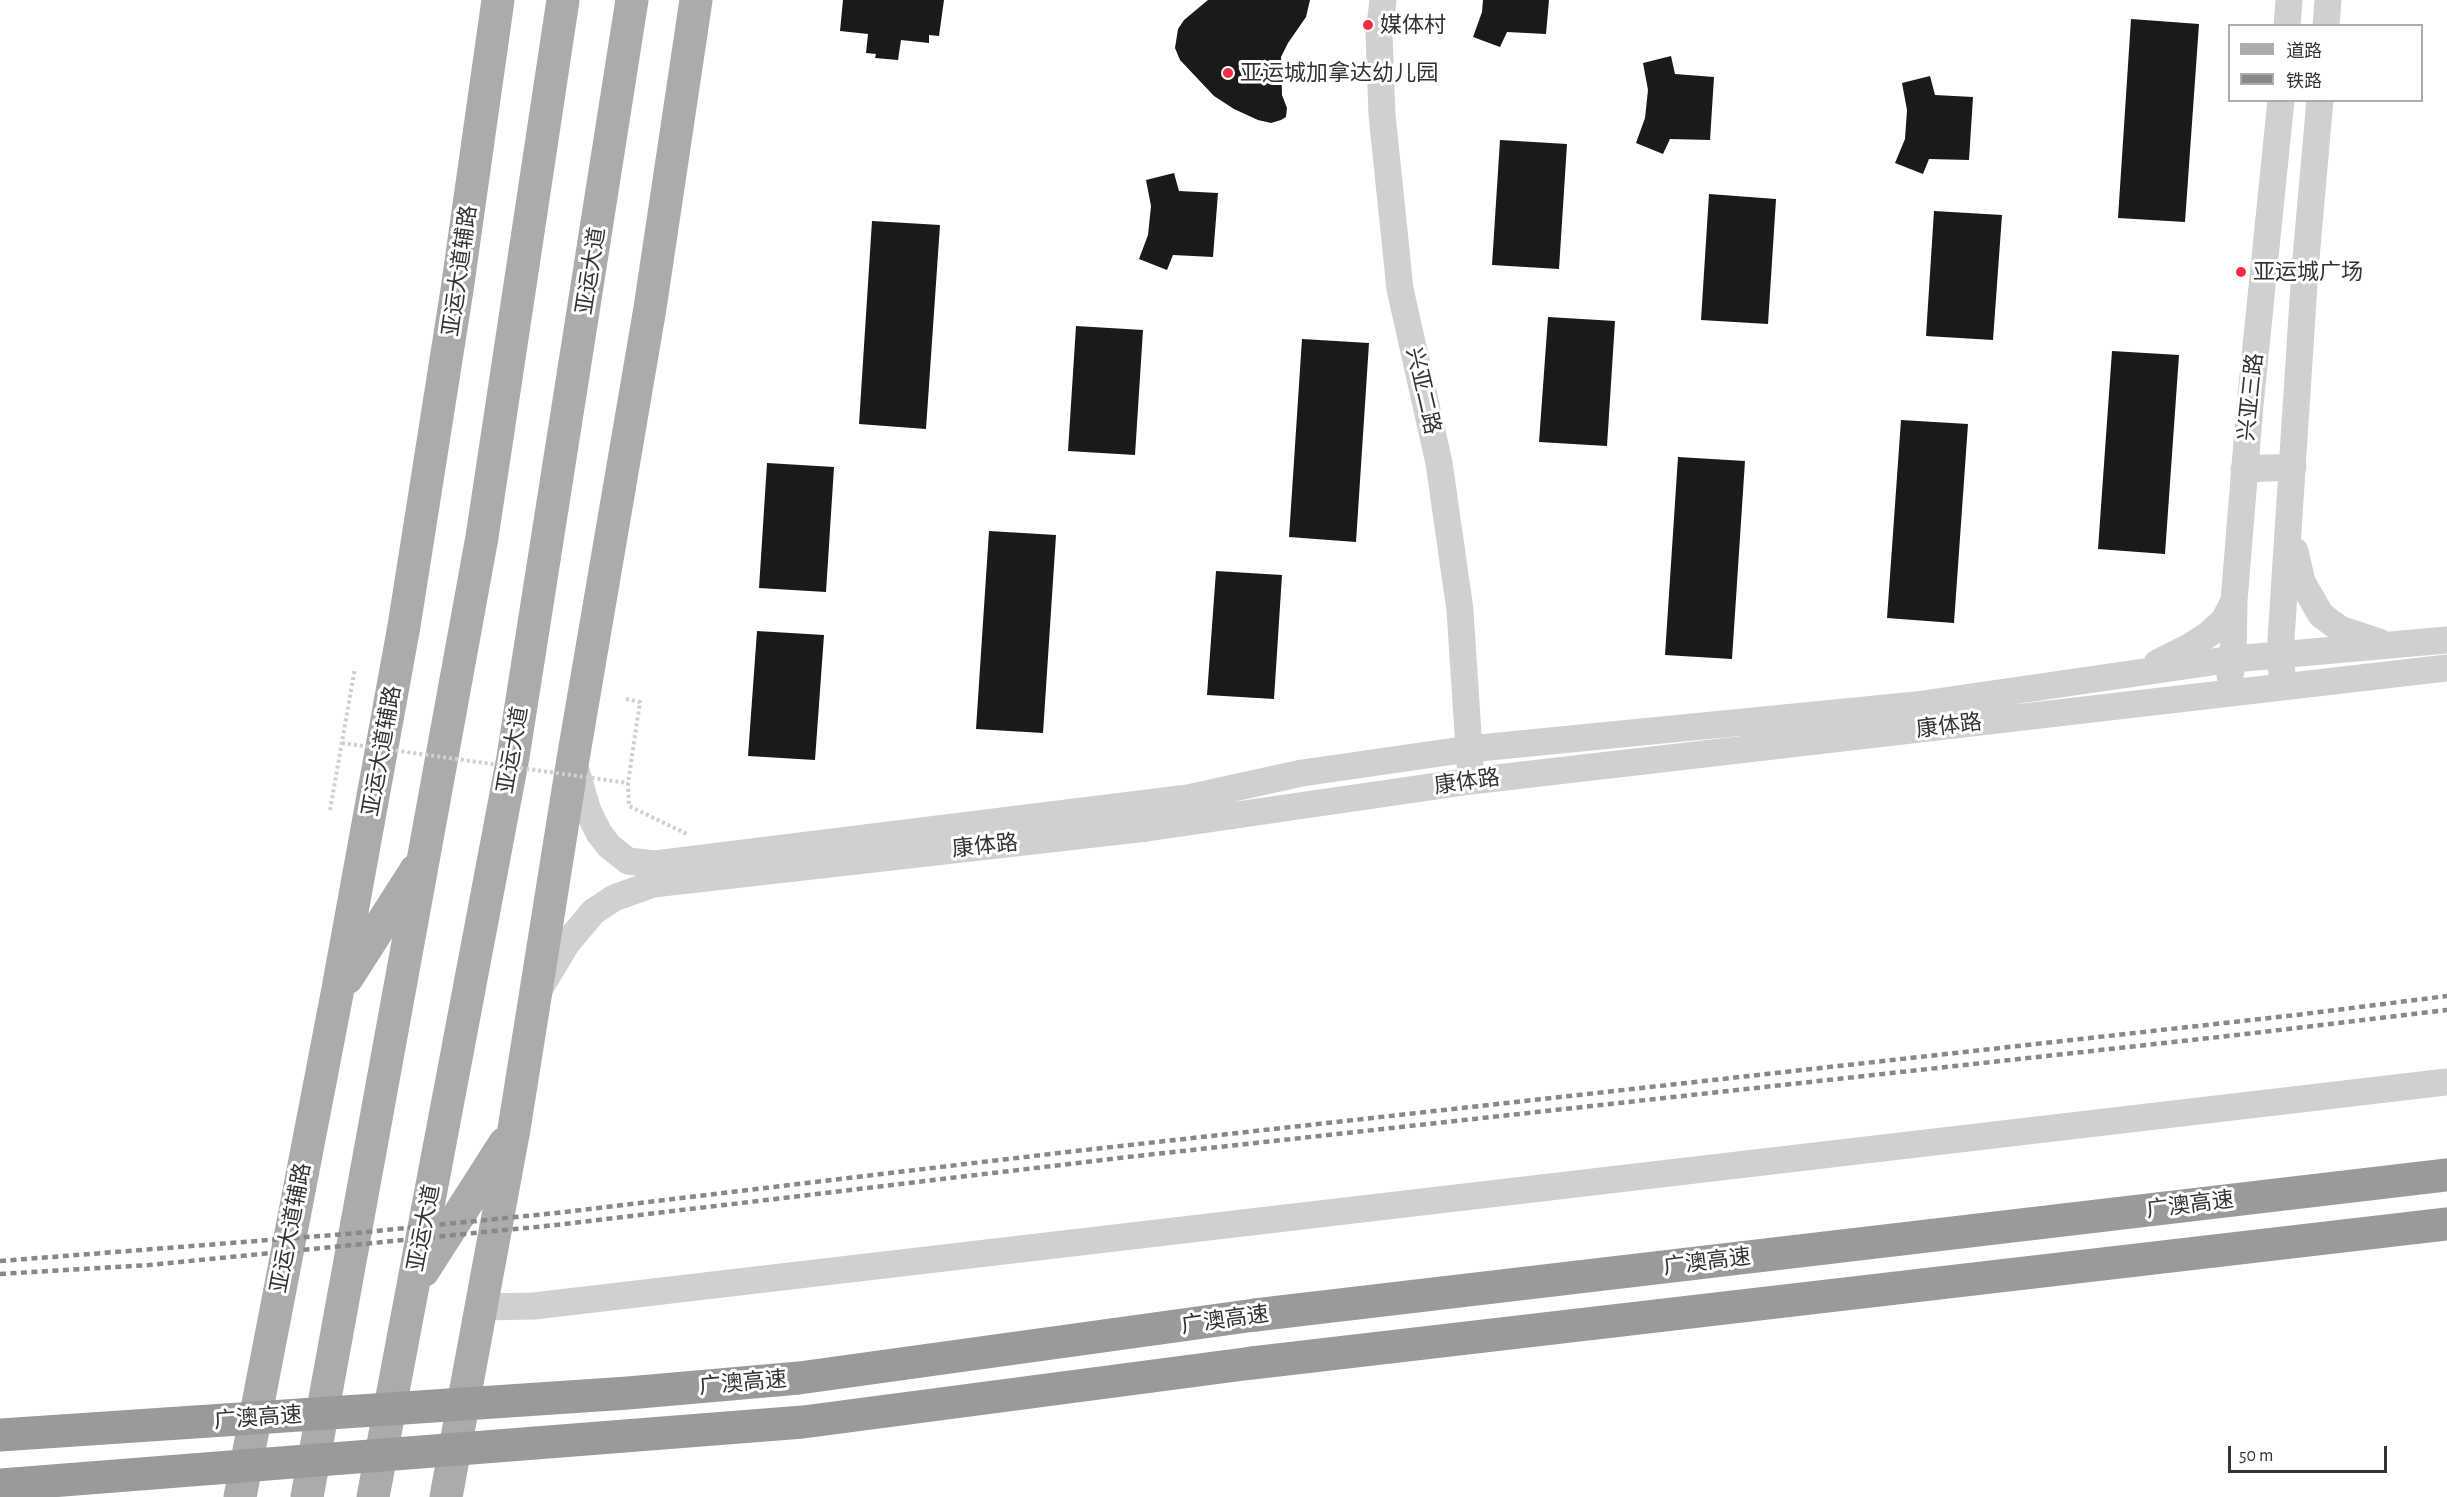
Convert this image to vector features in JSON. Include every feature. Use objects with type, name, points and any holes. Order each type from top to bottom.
[{"type":"highway","name":"广澳高速","points":[[0,1435],[628,1393],[799,1378],[1255,1316],[2447,1175]]},
{"type":"highway","name":"广澳高速","points":[[0,1485],[803,1422],[1252,1363],[2447,1224]]},
{"type":"main road","name":"亚运大道辅路","points":[[240,1497],[337,994],[406,615],[457,290],[498,0]]},
{"type":"main road","name":"亚运大道","points":[[373,1497],[513,758],[632,0]]},
{"type":"main road","points":[[446,1497],[514,1129],[573,759],[650,308],[696,0]]},
{"type":"main road","points":[[307,1497],[482,537],[560,6]]},
{"type":"main road","points":[[337,994],[425,856]]},
{"type":"main road","points":[[412,1288],[514,1129]]},
{"type":"street","name":"兴亚二路","points":[[1383,0],[1379,34],[1382,115],[1400,289],[1440,463],[1460,610],[1471,781]]},
{"type":"street","points":[[2287,24],[2289,0]]},
{"type":"street","points":[[2326,24],[2328,0]]},
{"type":"street","name":"兴亚三路","points":[[2227,693],[2234,659],[2234,601],[2244,469],[2282,102]]},
{"type":"street","name":"兴亚三路","points":[[2281,687],[2280,655],[2305,269],[2319,102]]},
{"type":"street","points":[[2244,469],[2293,467]]},
{"type":"street","points":[[2290,514],[2301,577],[2321,615],[2340,629],[2391,645]]},
{"type":"street","points":[[2132,674],[2169,657],[2209,633],[2224,620],[2234,601]]},
{"type":"street","name":"康体路","points":[[573,759],[588,811],[599,833],[609,846],[628,861],[655,864],[1188,798],[1302,773],[1469,749],[1916,705],[2234,659],[2447,640]]},
{"type":"street","name":"康体路","points":[[536,994],[567,943],[593,912],[614,898],[653,884],[1147,828],[1471,781],[2447,668]]},
{"type":"street","points":[[482,1307],[534,1306],[2447,1082]]},
{"type":"path","points":[[330,810],[355,668]]},
{"type":"path","points":[[626,699],[640,702],[628,783],[629,806],[687,834]]},
{"type":"path","points":[[342,744],[628,783]]},
{"type":"building","points":[[843,0],[944,0],[939,36],[929,35],[929,43],[901,40],[898,60],[875,58],[876,54],[866,53],[868,34],[840,31]]},
{"type":"building","points":[[1208,0],[1310,0],[1306,17],[1281,57],[1282,95],[1287,108],[1286,117],[1271,123],[1234,109],[1214,96],[1180,60],[1175,48],[1178,29],[1184,20]]},
{"type":"building","points":[[1483,0],[1549,0],[1546,34],[1507,32],[1500,47],[1473,37],[1482,12]]},
{"type":"building","points":[[2131,19],[2199,24],[2185,222],[2118,218]]},
{"type":"building","points":[[1671,56],[1675,74],[1714,77],[1710,140],[1670,139],[1663,154],[1636,143],[1645,118],[1648,90],[1643,63]]},
{"type":"building","points":[[1930,76],[1935,95],[1973,97],[1969,160],[1929,159],[1923,174],[1895,163],[1905,139],[1907,110],[1902,83]]},
{"type":"building","points":[[1500,140],[1567,144],[1559,269],[1492,265]]},
{"type":"building","points":[[1174,173],[1179,191],[1218,193],[1213,257],[1173,255],[1167,270],[1139,259],[1148,235],[1151,206],[1146,180]]},
{"type":"building","points":[[1709,194],[1776,199],[1768,324],[1701,320]]},
{"type":"building","points":[[1934,211],[2002,215],[1993,340],[1926,336]]},
{"type":"building","points":[[872,221],[940,225],[926,429],[859,424]]},
{"type":"building","points":[[1548,317],[1615,321],[1607,446],[1539,442]]},
{"type":"building","points":[[1076,326],[1143,330],[1135,455],[1068,451]]},
{"type":"building","points":[[1302,339],[1369,343],[1356,542],[1289,537]]},
{"type":"building","points":[[2112,351],[2179,355],[2165,554],[2098,549]]},
{"type":"building","points":[[1901,420],[1968,424],[1954,623],[1887,618]]},
{"type":"building","points":[[1678,457],[1745,461],[1732,659],[1665,655]]},
{"type":"building","points":[[767,463],[834,467],[826,592],[759,588]]},
{"type":"building","points":[[989,531],[1056,535],[1043,733],[976,729]]},
{"type":"building","points":[[1216,571],[1282,575],[1274,699],[1207,695]]},
{"type":"building","points":[[757,631],[824,635],[815,760],[748,756]]},
{"type":"railway","points":[[0,1261],[346,1234],[556,1213],[1058,1153],[2296,1015],[2447,996]]},
{"type":"railway","points":[[0,1274],[149,1265],[556,1225],[1119,1158],[2447,1010]]},
{"type":"place","name":"媒体村","points":[[1368,25]]},
{"type":"place","name":"亚运城加拿达幼儿园","points":[[1228,73]]},
{"type":"place","name":"亚运城广场","points":[[2241,272]]}]
